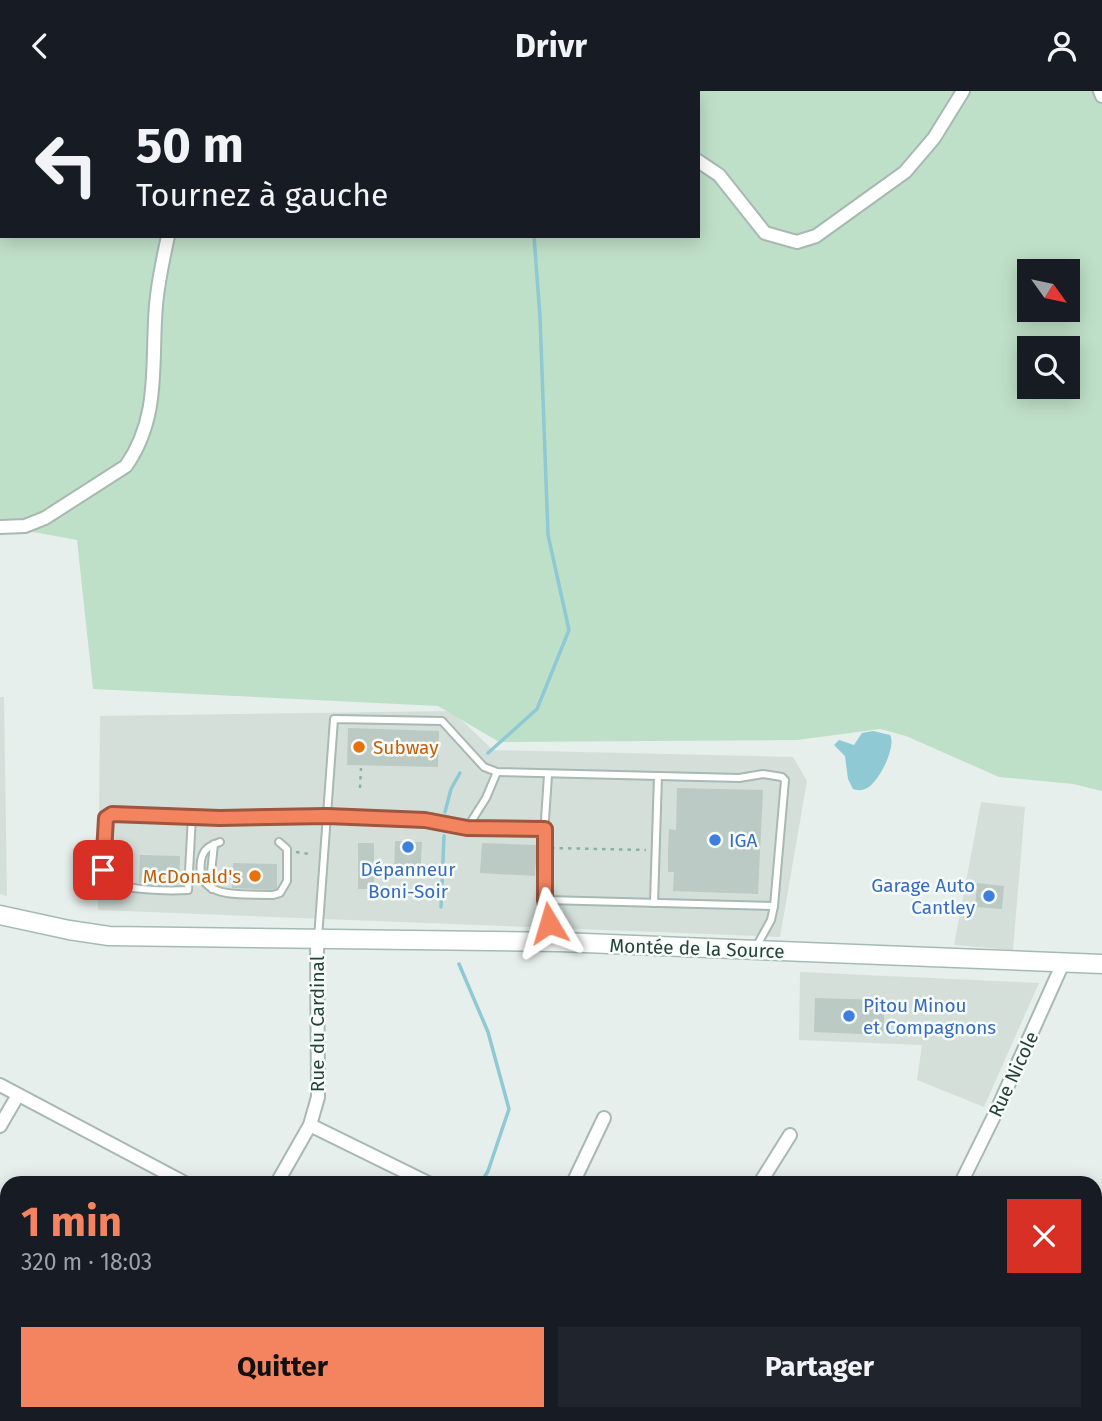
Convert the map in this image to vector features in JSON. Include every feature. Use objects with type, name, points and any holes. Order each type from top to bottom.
[{"type":"main road","name":"Montée de la Source","points":[[0,915],[109,936],[560,942],[1102,964]]},
{"type":"street","points":[[700,162],[719,175],[765,233],[788,241],[816,236],[905,172],[933,138],[963,91]]},
{"type":"street","points":[[1100,91],[1102,96]]},
{"type":"street","points":[[0,527],[25,526],[45,517],[126,466],[135,453],[143,437],[150,405],[154,375],[156,304],[168,238]]},
{"type":"street","name":"Rue du Cardinal","points":[[281,1176],[310,1125],[318,1097],[317,939]]},
{"type":"street","name":"Rue Nicole","points":[[964,1176],[1063,963]]},
{"type":"street","points":[[0,1085],[172,1176]]},
{"type":"street","points":[[0,1126],[18,1095]]},
{"type":"street","points":[[576,1176],[604,1118]]},
{"type":"street","points":[[310,1125],[414,1176]]},
{"type":"street","points":[[764,1176],[790,1135]]},
{"type":"lane","points":[[317,939],[334,719],[442,721],[484,767],[497,772],[738,778],[763,774],[782,777],[785,780],[774,906],[771,920],[754,950]]},
{"type":"lane","points":[[467,828],[486,798],[497,772]]},
{"type":"lane","points":[[548,774],[545,900],[549,923],[560,942]]},
{"type":"lane","points":[[654,903],[658,776]]},
{"type":"lane","points":[[192,816],[188,890],[130,887],[112,884],[103,877],[106,818],[112,814],[327,816],[425,820],[467,828],[545,829]]},
{"type":"lane","points":[[217,843],[204,851],[201,867],[202,879],[212,890],[273,895],[280,893],[287,881],[287,849],[279,842]]},
{"type":"lane","points":[[545,900],[774,906]]},
{"type":"path","points":[[360,788],[361,768]]},
{"type":"path","points":[[545,848],[646,850]]},
{"type":"path","points":[[303,852],[310,854]]},
{"type":"shaded area","points":[[0,697],[4,697],[7,896],[0,894]]},
{"type":"shaded area","points":[[452,711],[493,750],[793,757],[807,781],[780,937],[98,910],[100,716]]},
{"type":"shaded area","points":[[981,802],[1025,807],[1013,950],[954,945]]},
{"type":"shaded area","points":[[800,972],[1039,983],[984,1107],[917,1080],[922,1045],[799,1040]]},
{"type":"green space","points":[[700,91],[1102,91],[1102,791],[1073,784],[999,777],[906,736],[880,729],[797,740],[499,742],[438,706],[93,689],[77,540],[0,526],[0,238],[700,238]]},
{"type":"water","points":[[873,731],[890,735],[889,756],[870,786],[862,790],[853,789],[848,779],[845,756],[834,745],[839,740],[854,745],[862,733]]},
{"type":"building","points":[[348,728],[439,731],[438,767],[347,765]]},
{"type":"building","name":"IGA","points":[[677,788],[763,790],[758,894],[673,891],[674,872],[668,872],[668,851],[669,829],[676,830]]},
{"type":"building","points":[[395,841],[422,842],[420,878],[394,877]]},
{"type":"building","points":[[358,843],[374,843],[374,889],[358,889]]},
{"type":"building","points":[[482,843],[537,845],[535,876],[480,873]]},
{"type":"building","points":[[140,855],[180,856],[179,884],[139,883]]},
{"type":"building","name":"McDonald's","points":[[233,863],[277,864],[277,890],[232,888]]},
{"type":"building","name":"Garage Auto Cantley","points":[[977,883],[1004,886],[1002,909],[975,907]]},
{"type":"building","name":"Pitou Minou et Compagnons","points":[[815,998],[885,1000],[883,1035],[814,1032]]},
{"type":"waterway","points":[[488,753],[537,709],[569,630],[548,535],[540,317],[534,238]]},
{"type":"waterway","points":[[445,812],[451,789],[460,773]]},
{"type":"waterway","points":[[441,907],[444,836]]},
{"type":"waterway","points":[[459,964],[488,1032],[509,1109],[485,1176]]},
{"type":"place","name":"Subway","points":[[359,747]]},
{"type":"place","name":"IGA","points":[[715,840]]},
{"type":"place","name":"Dépanneur Boni-Soir","points":[[408,847]]},
{"type":"place","name":"McDonald's","points":[[255,876]]},
{"type":"place","name":"Garage Auto Cantley","points":[[989,896]]},
{"type":"place","name":"Pitou Minou et Compagnons","points":[[849,1016]]},
{"type":"route","points":[[103,870],[106,818],[112,814],[220,818],[327,816],[425,820],[467,828],[545,829],[545,900],[549,923]]}]
